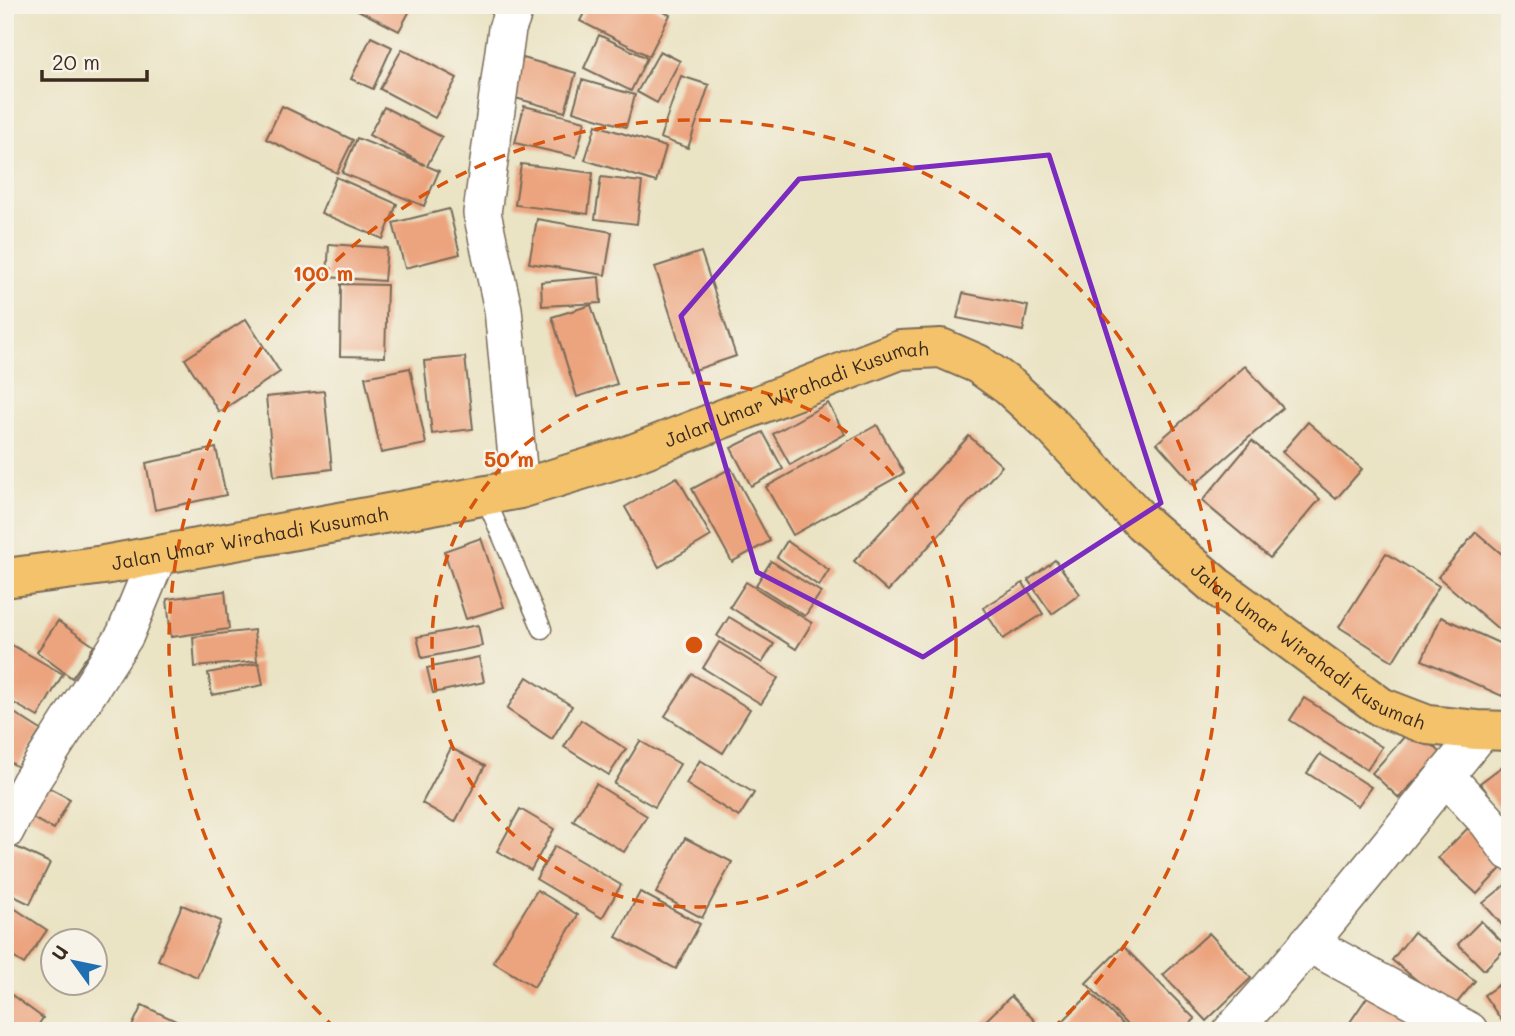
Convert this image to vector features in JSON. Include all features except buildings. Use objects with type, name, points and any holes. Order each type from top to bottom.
[{"type":"main road","name":"Jalan Umar Wirahadi Kusumah","points":[[5,578],[104,565],[502,492],[627,456],[900,350],[941,348],[978,364],[1010,387],[1052,426],[1142,522],[1216,586],[1381,707],[1428,725],[1496,731]]},
{"type":"street","points":[[502,492],[503,309],[482,213],[507,29],[516,5]]},
{"type":"street","points":[[5,831],[30,783],[125,635],[158,555]]},
{"type":"street","points":[[1232,1031],[1287,970],[1445,775],[1496,731]]},
{"type":"street","points":[[1445,775],[1488,822],[1510,852]]},
{"type":"street","points":[[1308,943],[1469,1031]]},
{"type":"lane","points":[[502,492],[542,629]]},
{"type":"highlighted area","points":[[1049,155],[1161,503],[923,657],[757,572],[681,316],[799,179]]}]
